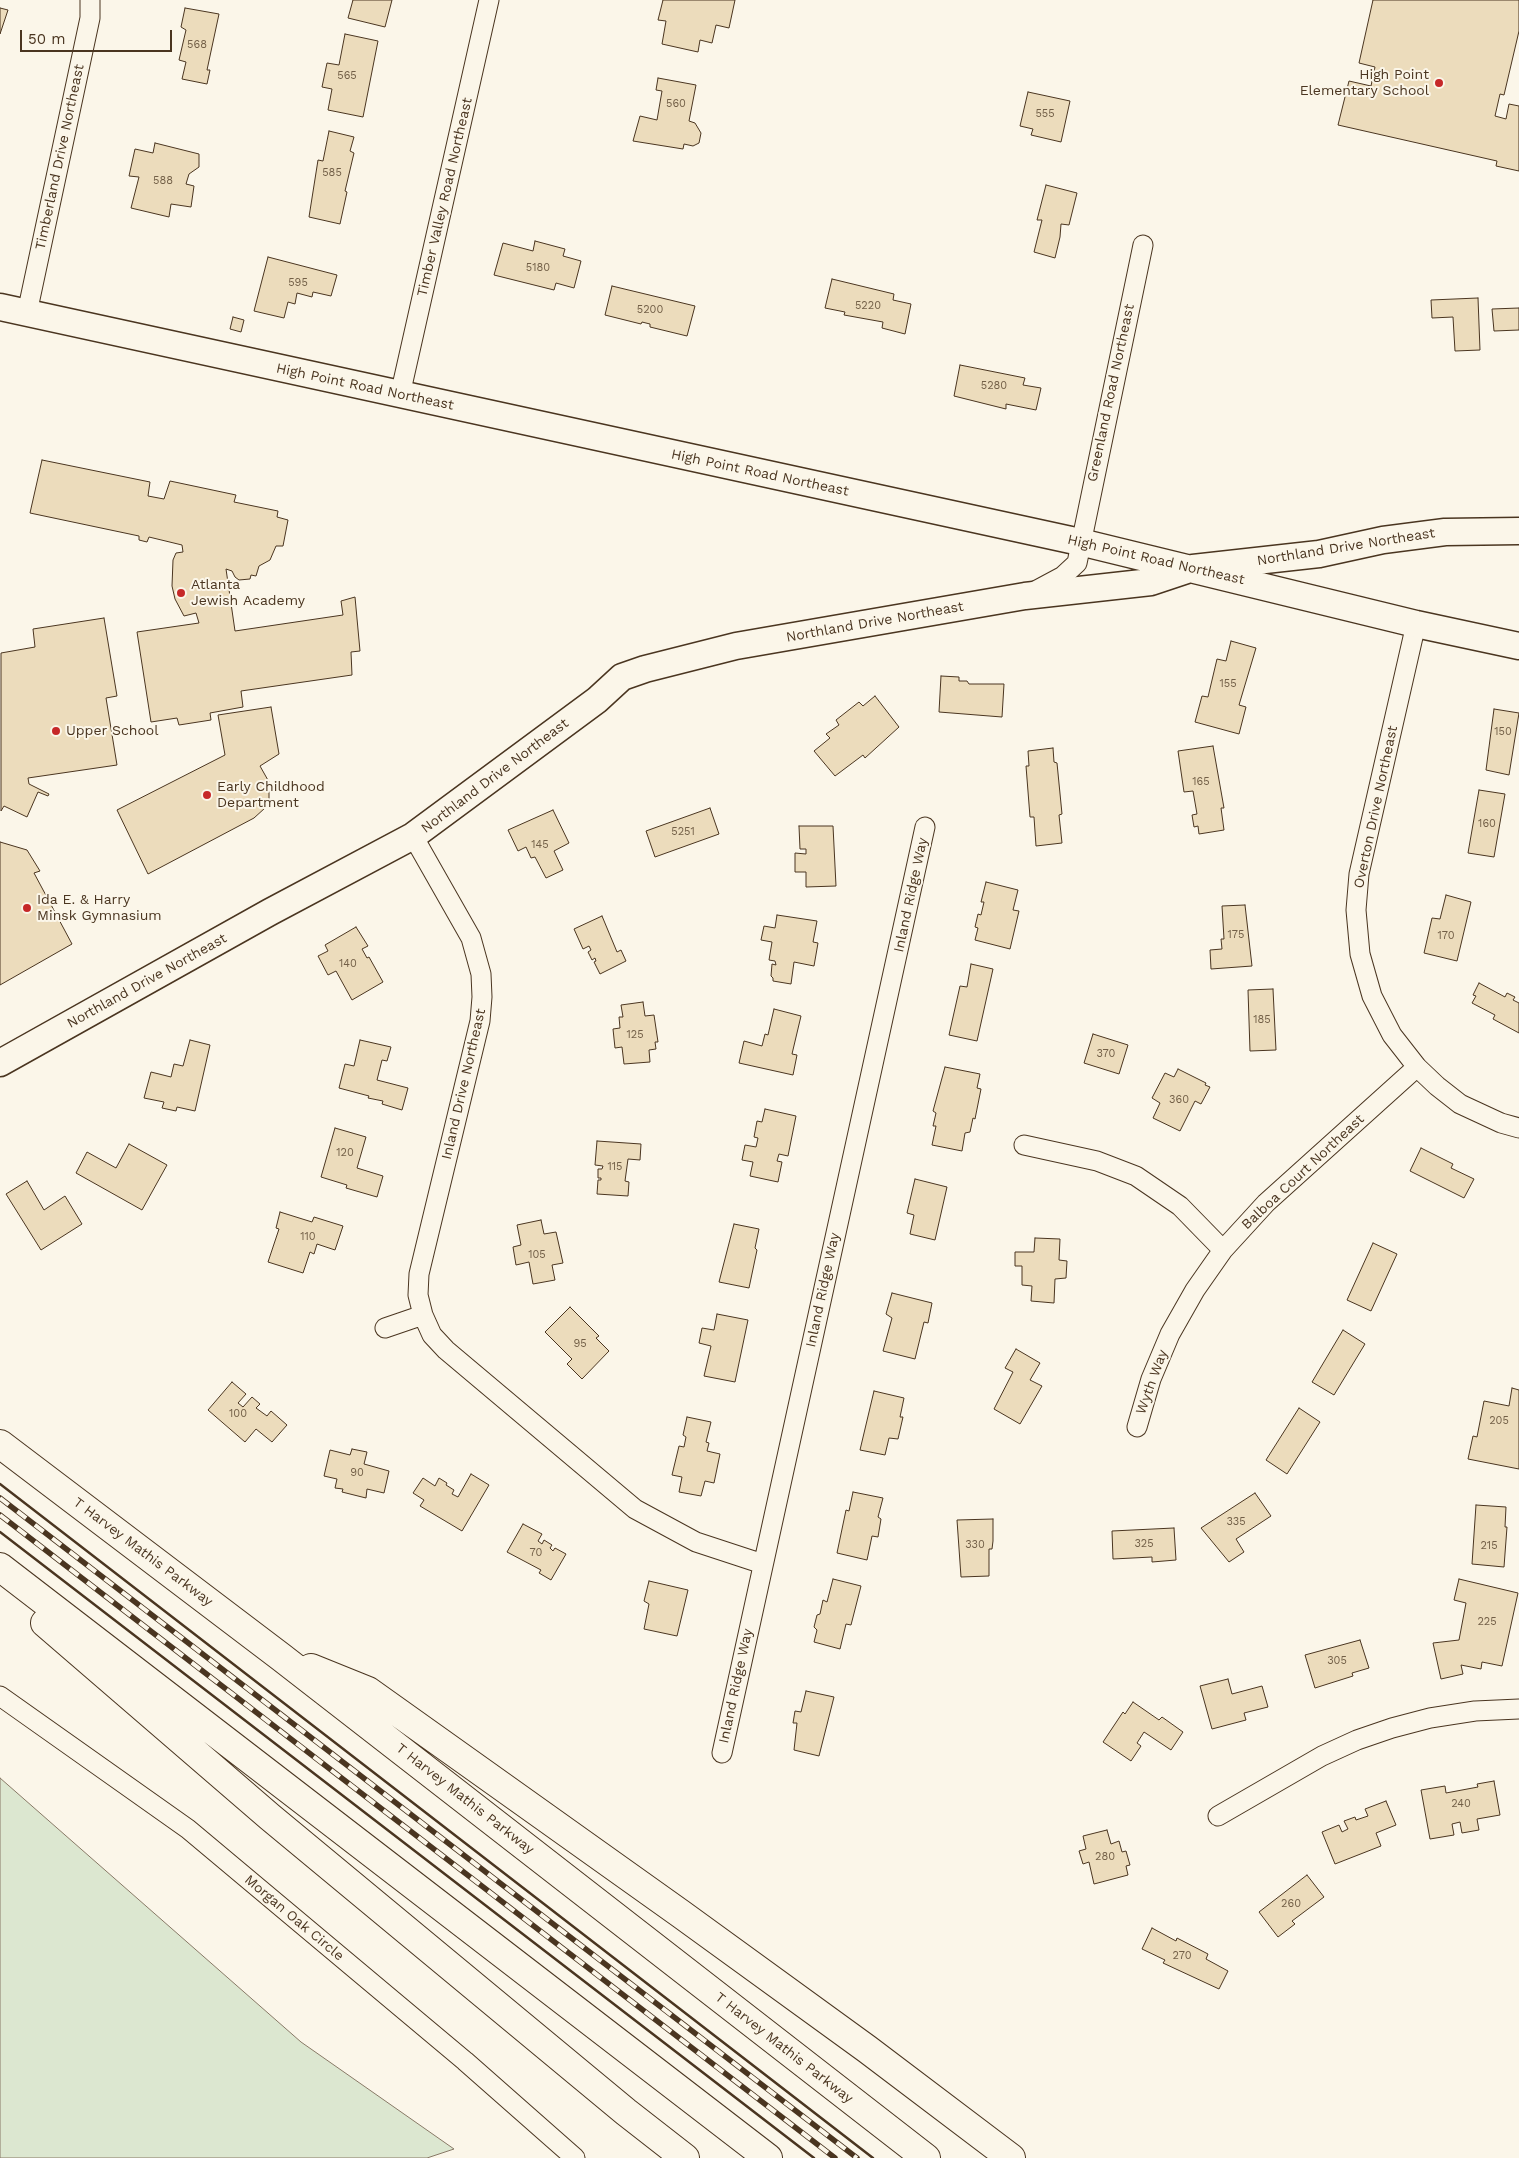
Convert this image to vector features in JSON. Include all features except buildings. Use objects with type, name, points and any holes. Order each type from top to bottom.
[{"type":"highway","name":"T Harvey Mathis Parkway","points":[[0,1444],[282,1657],[926,2158]]},
{"type":"highway","points":[[0,1567],[768,2158]]},
{"type":"highway","points":[[0,1584],[262,1811],[626,2112],[685,2158]]},
{"type":"highway","points":[[282,1657],[368,1691],[745,1960],[1011,2158]]},
{"type":"street","name":"Timberland Drive Northeast","points":[[27,313],[90,18],[90,0]]},
{"type":"street","name":"Timber Valley Road Northeast","points":[[400,395],[489,0]]},
{"type":"street","name":"Greenland Road Northeast","points":[[1080,542],[1143,244]]},
{"type":"street","name":"High Point Road Northeast","points":[[0,307],[1080,542],[1193,568],[1416,624],[1519,646]]},
{"type":"street","name":"Northland Drive Northeast","points":[[0,1063],[262,917],[413,836],[597,700],[622,678],[645,669],[736,646],[1025,596],[1152,582],[1193,568],[1319,554],[1383,540],[1445,532],[1519,531]]},
{"type":"street","name":"Northland Drive Northeast","points":[[1025,596],[1063,576],[1077,563],[1080,542]]},
{"type":"street","name":"Overton Drive Northeast","points":[[1416,624],[1359,874],[1356,910],[1360,954],[1372,996],[1392,1035],[1417,1066],[1437,1086],[1460,1104],[1501,1123],[1519,1128]]},
{"type":"street","name":"Inland Ridge Way","points":[[722,1753],[925,827]]},
{"type":"street","name":"Inland Drive Northeast","points":[[413,836],[471,938],[481,974],[482,997],[480,1021],[419,1274],[418,1295],[423,1315],[432,1335],[446,1350],[635,1509],[696,1542],[763,1564]]},
{"type":"street","name":"Balboa Court Northeast","points":[[1169,1337],[1194,1290],[1223,1250],[1266,1203],[1417,1066]]},
{"type":"street","points":[[1024,1145],[1098,1161],[1136,1176],[1180,1206],[1223,1250]]},
{"type":"street","points":[[385,1328],[423,1315]]},
{"type":"street","name":"Wyth Way","points":[[1137,1428],[1151,1379],[1169,1337]]},
{"type":"street","name":"Morgan Oak Circle","points":[[0,1696],[188,1829],[465,2061],[575,2158]]},
{"type":"street","points":[[1218,1816],[1322,1756],[1357,1740],[1430,1718],[1475,1711],[1519,1709]]},
{"type":"green space","points":[[0,1778],[301,2042],[454,2149],[427,2158],[0,2158]]},
{"type":"railway","points":[[0,1498],[857,2158]]},
{"type":"railway","points":[[0,1515],[835,2158]]},
{"type":"wall","points":[[0,1484],[873,2158]]},
{"type":"wall","points":[[0,1532],[814,2158]]},
{"type":"place","name":"High Point Elementary School","points":[[1439,83]]},
{"type":"place","name":"Atlanta Jewish Academy","points":[[181,593]]},
{"type":"place","name":"Upper School","points":[[56,731]]},
{"type":"place","name":"Early Childhood Department","points":[[207,795]]},
{"type":"place","name":"Ida E. & Harry Minsk Gymnasium","points":[[27,908]]}]
